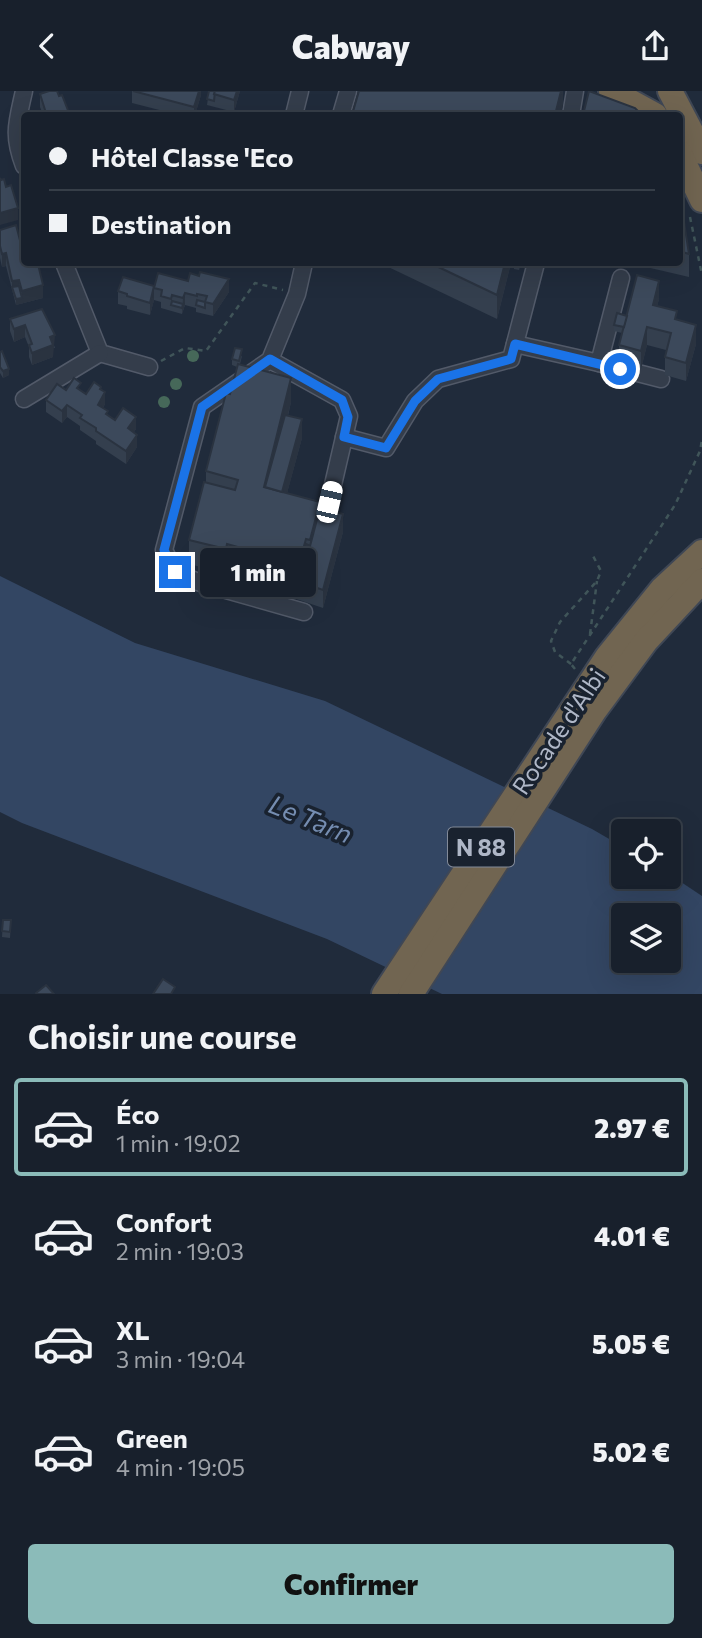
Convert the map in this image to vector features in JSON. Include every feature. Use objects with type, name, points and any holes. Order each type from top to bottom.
[{"type":"highway","points":[[611,91],[647,112]]},
{"type":"highway","points":[[671,94],[702,138]]},
{"type":"highway","points":[[671,94],[681,112]]},
{"type":"highway","points":[[683,116],[702,152]]},
{"type":"highway","points":[[683,149],[702,185]]},
{"type":"highway","points":[[683,165],[695,203]]},
{"type":"highway","points":[[607,657],[637,609],[663,575],[702,538]]},
{"type":"highway","name":"Rocade d'Albi","points":[[411,994],[587,705],[607,657],[662,589],[702,552]]},
{"type":"highway","name":"Rocade d'Albi","points":[[384,994],[587,705],[702,581]]},
{"type":"street","points":[[21,158],[15,131],[24,91]]},
{"type":"street","points":[[295,112],[300,91]]},
{"type":"street","points":[[342,112],[348,91]]},
{"type":"street","points":[[572,112],[575,91]]},
{"type":"street","points":[[65,266],[100,353]]},
{"type":"street","points":[[303,266],[297,294],[270,359],[202,407],[164,550],[175,572],[198,582],[304,611]]},
{"type":"street","points":[[513,351],[535,266]]},
{"type":"street","points":[[599,363],[621,278]]},
{"type":"street","points":[[344,437],[386,448],[415,401],[438,379],[513,351],[599,363],[661,379]]},
{"type":"street","points":[[24,399],[100,353],[149,367]]},
{"type":"street","points":[[270,359],[342,400],[348,417],[329,502]]},
{"type":"path","points":[[695,203],[702,275]]},
{"type":"path","points":[[149,367],[185,348],[206,351],[255,282],[297,294]]},
{"type":"path","points":[[571,664],[675,505],[700,451],[702,440]]},
{"type":"path","points":[[590,635],[601,571],[592,555]]},
{"type":"path","points":[[576,671],[555,652],[551,641],[560,622],[597,582]]},
{"type":"water","name":"Le Tarn","points":[[0,576],[135,643],[325,701],[611,840],[611,889],[681,889],[681,882],[702,896],[702,994],[442,994],[327,939],[22,823],[0,812]]},
{"type":"building","points":[[57,91],[59,96],[62,95],[69,112],[46,112],[40,94]]},
{"type":"building","points":[[133,91],[199,91],[194,107]]},
{"type":"building","points":[[209,91],[215,91],[214,101],[207,99]]},
{"type":"building","points":[[215,91],[237,91],[234,100],[214,94]]},
{"type":"building","points":[[359,91],[561,91],[556,112],[353,112]]},
{"type":"building","points":[[589,91],[635,108],[639,112],[584,112]]},
{"type":"building","points":[[0,178],[4,179],[6,187],[11,185],[18,208],[0,213]]},
{"type":"building","points":[[683,215],[689,254],[683,252]]},
{"type":"building","points":[[16,225],[21,244],[21,266],[38,266],[43,285],[22,291],[19,280],[12,281],[6,253],[2,254],[0,246],[0,230]]},
{"type":"building","points":[[436,266],[504,266],[497,295]]},
{"type":"building","points":[[200,272],[229,279],[213,304],[205,302],[207,296],[197,294],[185,293],[183,298],[172,295],[171,299],[161,296],[162,290],[154,288],[158,273],[188,281],[190,273],[199,276]]},
{"type":"building","points":[[637,275],[659,281],[653,305],[677,311],[675,319],[696,325],[686,363],[665,357],[671,333],[647,327],[641,351],[619,345]]},
{"type":"building","points":[[123,277],[154,286],[150,303],[118,291]]},
{"type":"building","points":[[19,286],[22,298],[16,299],[12,287]]},
{"type":"building","points":[[197,300],[205,302],[205,308],[196,305]]},
{"type":"building","points":[[172,301],[183,304],[182,308],[171,305]]},
{"type":"building","points":[[42,309],[55,335],[50,337],[53,345],[32,353],[29,345],[32,344],[25,325],[14,329],[10,319]]},
{"type":"building","points":[[617,313],[627,316],[624,327],[614,325]]},
{"type":"building","points":[[235,348],[242,349],[239,361],[232,359]]},
{"type":"building","points":[[2,351],[9,369],[3,371],[0,367]]},
{"type":"building","points":[[238,364],[291,378],[264,487],[320,502],[310,540],[306,539],[299,564],[227,544],[226,549],[189,540],[204,482],[235,490],[238,480],[206,471],[226,393],[230,394]]},
{"type":"building","points":[[74,378],[81,383],[77,388],[86,394],[94,382],[101,387],[105,392],[98,405],[108,411],[106,414],[115,420],[123,408],[136,417],[128,428],[137,435],[126,451],[96,431],[96,428],[80,418],[82,415],[67,405],[62,411],[46,400],[57,384],[66,390]]},
{"type":"building","points":[[285,415],[302,419],[282,492],[265,487]]},
{"type":"building","points":[[320,508],[343,514],[323,590],[225,556],[227,550],[299,569],[306,544],[310,546]]},
{"type":"building","points":[[3,920],[11,920],[10,932],[2,931]]},
{"type":"building","points":[[163,979],[175,987],[171,994],[153,994]]},
{"type":"building","points":[[46,985],[54,994],[36,993]]},
{"type":"route","points":[[175,572],[164,550],[202,407],[270,359],[342,400],[348,417],[344,437],[386,448],[415,401],[438,379],[511,359],[515,344],[620,369]]}]
